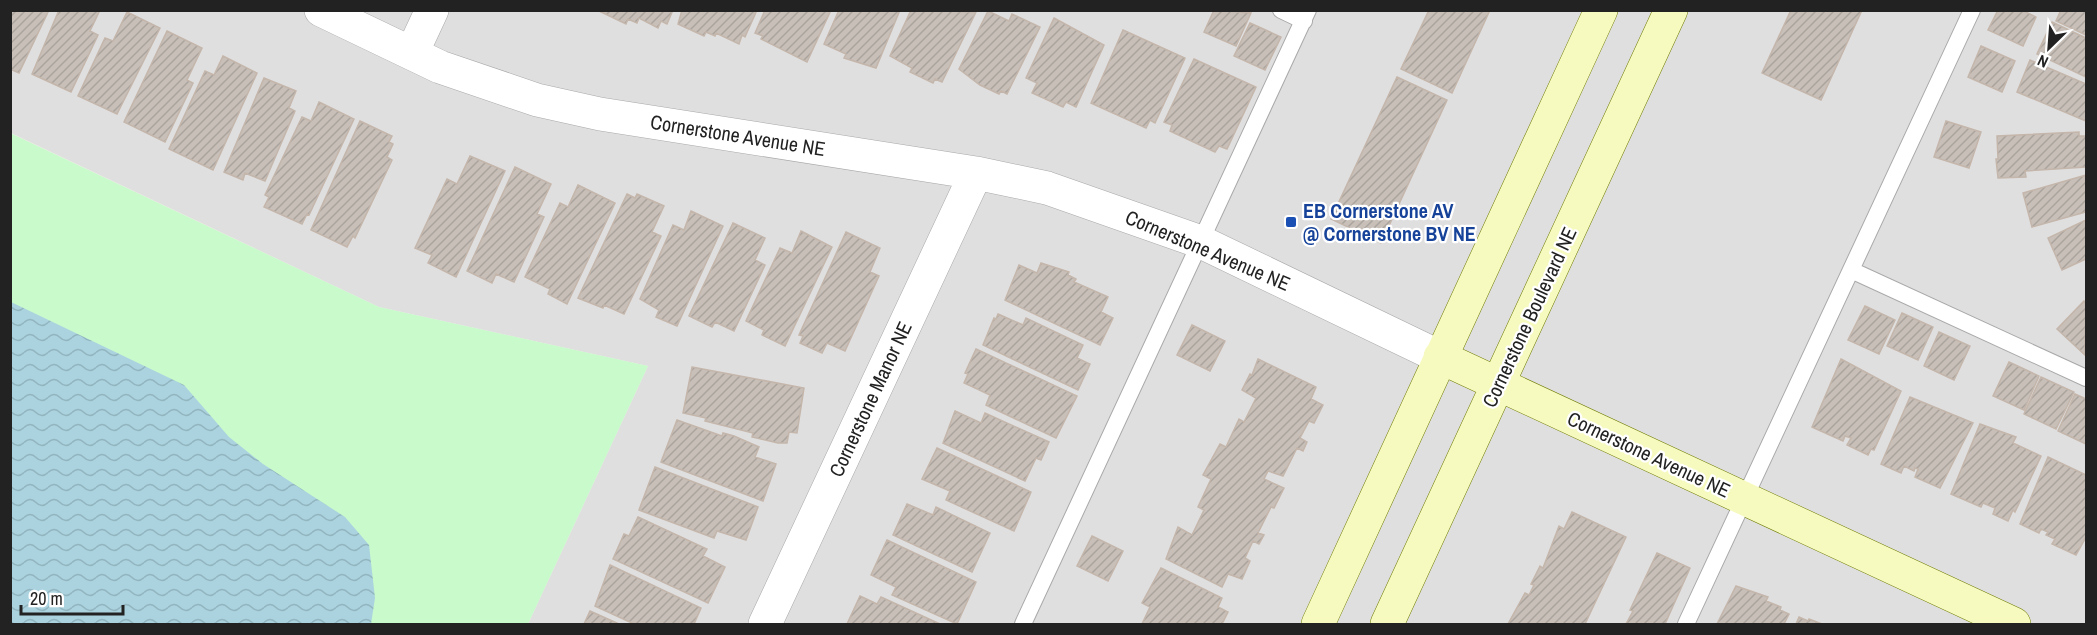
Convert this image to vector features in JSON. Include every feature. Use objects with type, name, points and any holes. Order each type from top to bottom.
[{"type":"street","name":"Cornerstone Avenue NE","points":[[321,10],[440,67],[537,100],[600,114],[976,173],[1047,188],[1201,242],[1440,357],[2014,624]]},
{"type":"street","points":[[412,53],[432,10]]},
{"type":"street","points":[[1318,624],[1601,10]]},
{"type":"street","name":"Cornerstone Boulevard NE","points":[[1387,624],[1671,10]]},
{"type":"street","name":"Cornerstone Manor NE","points":[[765,624],[976,173]]},
{"type":"lane","points":[[1023,624],[1306,16],[1281,10]]},
{"type":"lane","points":[[1686,624],[1972,10]]},
{"type":"lane","points":[[1851,270],[2086,378]]},
{"type":"shaded area","points":[[10,11],[2086,11],[2086,624],[528,624],[648,366],[379,307],[11,133]]},
{"type":"green space","points":[[10,133],[379,307],[648,366],[528,624],[11,624]]},
{"type":"water","points":[[11,302],[184,385],[229,437],[263,464],[345,517],[369,545],[375,598],[371,624],[11,624]]},
{"type":"building","points":[[10,10],[49,10],[19,73],[10,69]]},
{"type":"building","points":[[59,10],[100,10],[90,31],[98,35],[71,92],[32,74]]},
{"type":"building","points":[[673,10],[667,24],[661,21],[658,28],[639,18],[637,23],[628,19],[626,24],[599,11]]},
{"type":"building","points":[[682,10],[757,10],[745,37],[742,35],[739,44],[716,33],[715,36],[706,32],[704,36],[678,24]]},
{"type":"building","points":[[765,10],[831,10],[807,62],[761,39],[763,36],[755,33]]},
{"type":"building","points":[[839,10],[900,10],[876,68],[844,58],[846,54],[824,44]]},
{"type":"building","points":[[911,10],[976,12],[942,82],[935,79],[933,83],[910,72],[912,68],[890,56]]},
{"type":"building","points":[[1214,10],[1251,13],[1236,46],[1204,32]]},
{"type":"building","points":[[1429,10],[1490,10],[1452,93],[1401,69]]},
{"type":"building","points":[[1791,10],[1862,10],[1821,100],[1762,73]]},
{"type":"building","points":[[1998,10],[2022,10],[2036,17],[2023,46],[1988,30]]},
{"type":"building","points":[[2061,10],[2086,10],[2086,35],[2056,21]]},
{"type":"building","points":[[988,11],[1009,21],[1012,14],[1040,27],[1007,94],[1001,91],[999,94],[980,85],[959,69]]},
{"type":"building","points":[[127,12],[160,28],[117,114],[78,96],[105,38],[113,41]]},
{"type":"building","points":[[1054,18],[1104,45],[1076,107],[1066,102],[1063,107],[1032,93],[1037,83],[1026,78]]},
{"type":"building","points":[[2052,22],[2086,38],[2086,77],[2037,54]]},
{"type":"building","points":[[1250,23],[1281,37],[1265,70],[1234,56]]},
{"type":"building","points":[[1123,30],[1185,58],[1155,123],[1150,120],[1146,128],[1091,103]]},
{"type":"building","points":[[167,31],[202,48],[187,80],[193,83],[165,142],[124,122]]},
{"type":"building","points":[[1981,46],[2015,61],[2002,92],[1968,77]]},
{"type":"building","points":[[223,56],[257,73],[213,170],[169,149],[205,71],[214,75]]},
{"type":"building","points":[[1194,59],[1256,87],[1227,149],[1219,146],[1215,152],[1170,131],[1172,125],[1164,122]]},
{"type":"building","points":[[2030,60],[2086,84],[2086,121],[2017,92]]},
{"type":"building","points":[[1397,77],[1447,100],[1381,243],[1331,219]]},
{"type":"building","points":[[264,78],[296,91],[289,108],[295,111],[265,181],[245,173],[243,180],[224,172]]},
{"type":"building","points":[[319,102],[354,119],[309,215],[307,214],[302,224],[264,207],[269,197],[265,195],[302,117],[311,121]]},
{"type":"building","points":[[360,121],[392,136],[389,142],[393,144],[387,157],[392,160],[355,238],[353,236],[347,247],[311,230]]},
{"type":"building","points":[[1946,121],[1981,132],[1969,168],[1934,157]]},
{"type":"building","points":[[2079,132],[2079,136],[2086,136],[2086,167],[2025,171],[2026,177],[1998,178],[1997,136]]},
{"type":"building","points":[[470,156],[505,171],[456,277],[428,263],[432,255],[415,248],[447,179],[457,184]]},
{"type":"building","points":[[515,167],[551,184],[537,214],[544,217],[514,282],[496,274],[492,283],[467,271]]},
{"type":"building","points":[[2086,175],[2086,212],[2032,227],[2023,193]]},
{"type":"building","points":[[578,185],[615,203],[567,304],[548,294],[550,289],[525,277],[560,203],[568,207]]},
{"type":"building","points":[[627,194],[635,198],[637,194],[664,206],[652,232],[661,236],[624,314],[604,305],[603,308],[578,298]]},
{"type":"building","points":[[691,211],[723,226],[677,326],[656,317],[659,310],[640,299],[673,225],[684,230]]},
{"type":"building","points":[[2086,220],[2086,259],[2062,270],[2048,238]]},
{"type":"building","points":[[733,223],[765,238],[755,260],[765,265],[734,331],[715,322],[712,327],[689,316]]},
{"type":"building","points":[[801,231],[832,247],[785,346],[762,335],[764,330],[746,321],[780,248],[792,253]]},
{"type":"building","points":[[846,232],[880,248],[870,272],[879,276],[845,351],[827,343],[822,353],[800,343],[803,336],[799,335]]},
{"type":"building","points":[[1041,263],[1069,272],[1068,275],[1076,279],[1074,282],[1108,297],[1101,312],[1113,318],[1100,345],[1005,300],[1019,265],[1037,273]]},
{"type":"building","points":[[2084,301],[2086,304],[2085,355],[2057,329]]},
{"type":"building","points":[[1865,306],[1895,320],[1879,354],[1848,340]]},
{"type":"building","points":[[1902,313],[1933,327],[1918,360],[1887,346]]},
{"type":"building","points":[[998,314],[1023,325],[1026,318],[1083,345],[1077,358],[1090,364],[1078,390],[983,345],[994,318],[996,319]]},
{"type":"building","points":[[1192,325],[1225,341],[1210,371],[1177,355]]},
{"type":"building","points":[[1939,332],[1970,346],[1954,380],[1924,366]]},
{"type":"building","points":[[976,349],[1077,396],[1056,438],[986,405],[990,395],[964,383],[968,374],[965,373]]},
{"type":"building","points":[[1258,359],[1316,387],[1311,399],[1323,405],[1314,423],[1309,421],[1300,438],[1307,442],[1303,451],[1297,448],[1283,476],[1268,471],[1264,479],[1284,488],[1258,533],[1264,535],[1259,544],[1253,541],[1245,558],[1250,561],[1242,579],[1228,574],[1222,587],[1166,559],[1178,527],[1192,535],[1204,510],[1198,507],[1211,479],[1203,475],[1220,444],[1226,447],[1239,419],[1244,422],[1256,398],[1242,390],[1250,374],[1252,375]]},
{"type":"building","points":[[1841,359],[1901,391],[1874,450],[1871,449],[1868,455],[1847,445],[1851,438],[1845,436],[1843,441],[1812,427]]},
{"type":"building","points":[[2009,362],[2039,376],[2024,410],[1993,396]]},
{"type":"building","points":[[692,367],[804,388],[797,433],[789,432],[787,443],[778,443],[752,437],[753,433],[705,421],[706,418],[683,413]]},
{"type":"building","points":[[2041,377],[2074,392],[2056,429],[2024,414]]},
{"type":"building","points":[[2075,394],[2086,399],[2086,444],[2058,431]]},
{"type":"building","points":[[1910,397],[1973,423],[1940,488],[1915,477],[1918,469],[1915,468],[1914,471],[1904,466],[1901,473],[1881,464]]},
{"type":"building","points":[[955,411],[981,423],[985,413],[1049,442],[1041,460],[1036,458],[1025,481],[943,443]]},
{"type":"building","points":[[677,420],[722,436],[723,433],[734,436],[759,447],[755,457],[776,464],[763,501],[661,462]]},
{"type":"building","points":[[1980,424],[2016,437],[2013,443],[2041,456],[2015,512],[2013,510],[2008,521],[1993,514],[1995,508],[1983,503],[1981,507],[1951,494]]},
{"type":"building","points":[[937,448],[1031,492],[1014,531],[946,500],[950,491],[922,479]]},
{"type":"building","points":[[2048,457],[2086,475],[2086,537],[2076,555],[2052,544],[2055,539],[2046,535],[2048,532],[2041,529],[2039,533],[2020,524]]},
{"type":"building","points":[[655,467],[758,507],[746,540],[717,531],[714,538],[639,510]]},
{"type":"building","points":[[907,504],[933,515],[936,507],[990,533],[972,572],[893,535]]},
{"type":"building","points":[[1572,512],[1626,537],[1585,624],[1508,624],[1525,593],[1529,595],[1534,585],[1531,584],[1540,566],[1543,568],[1559,526],[1564,529]]},
{"type":"building","points":[[638,517],[707,549],[703,556],[725,567],[708,603],[613,559],[624,534],[629,536]]},
{"type":"building","points":[[1092,536],[1123,551],[1108,581],[1077,566]]},
{"type":"building","points":[[887,540],[976,582],[957,624],[892,595],[896,587],[871,575]]},
{"type":"building","points":[[1657,553],[1690,568],[1665,624],[1626,624],[1633,611],[1630,610]]},
{"type":"building","points":[[610,565],[701,608],[694,624],[634,624],[595,606]]},
{"type":"building","points":[[1161,568],[1222,598],[1218,607],[1228,612],[1222,624],[1142,624],[1150,607],[1142,603]]},
{"type":"building","points":[[1736,586],[1768,597],[1766,601],[1781,607],[1780,610],[1789,614],[1784,624],[1717,624]]},
{"type":"building","points":[[860,596],[877,604],[881,597],[940,624],[847,624]]},
{"type":"building","points":[[590,611],[619,624],[584,624]]},
{"type":"building","points":[[1799,617],[1808,621],[1809,619],[1822,624],[1796,624]]},
{"type":"place","name":"EB Cornerstone AV @ Cornerstone BV NE","points":[[1291,222]]}]
